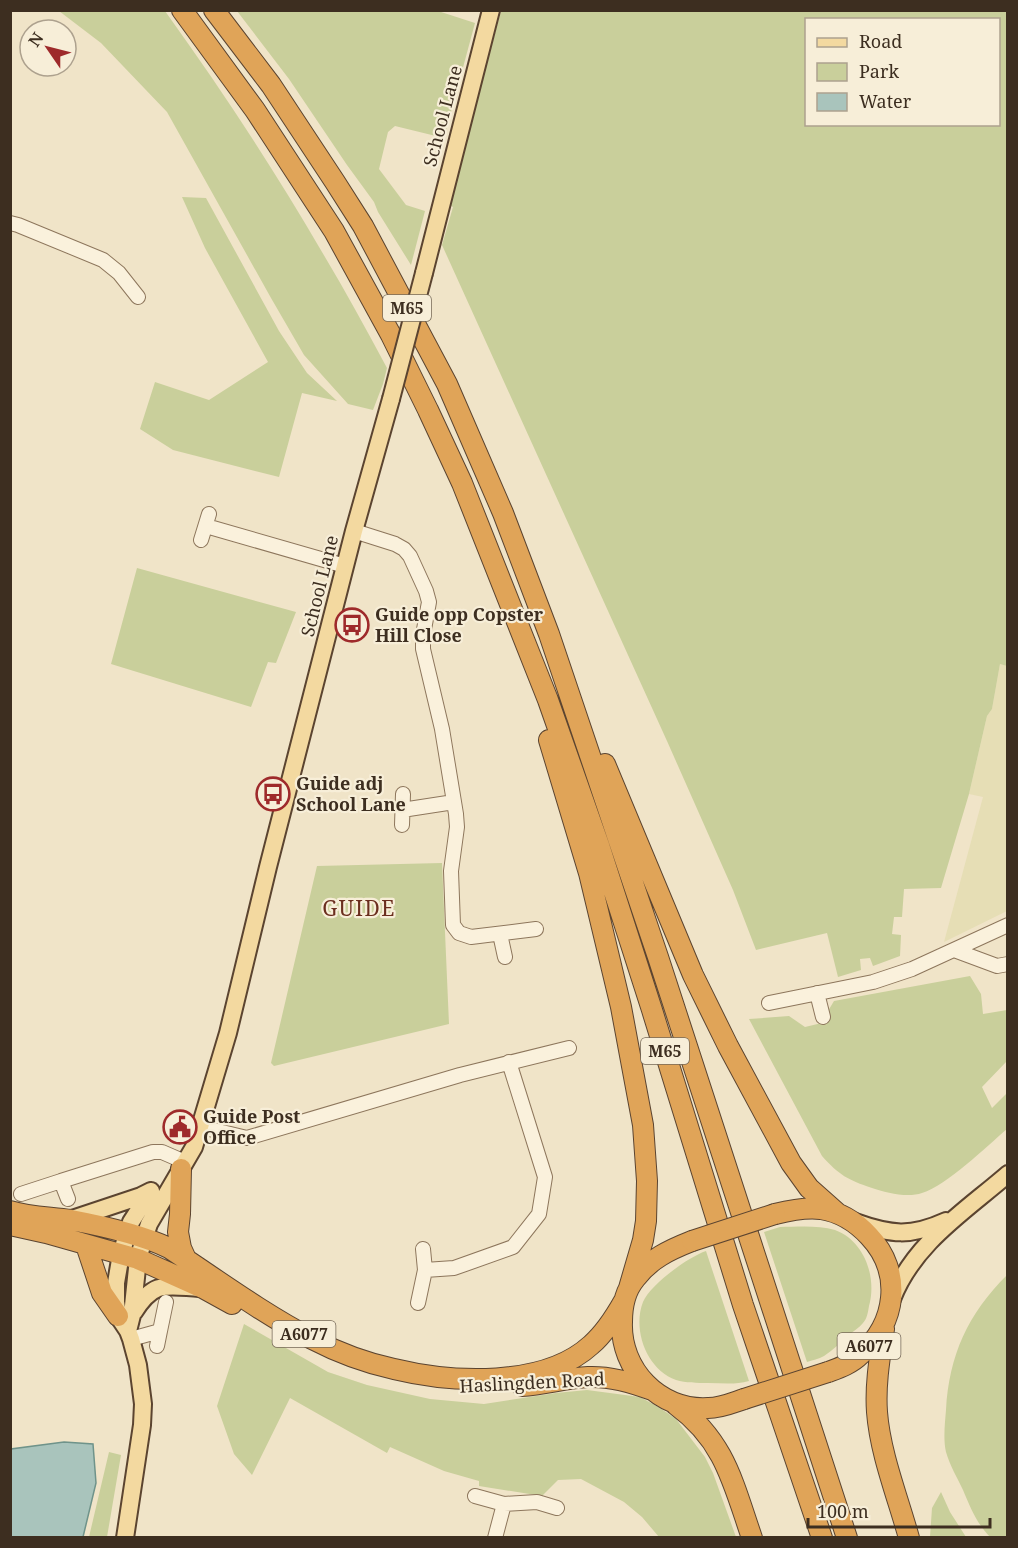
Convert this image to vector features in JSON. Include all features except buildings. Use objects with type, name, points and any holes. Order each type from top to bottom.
[{"type":"highway","name":"M65","points":[[182,10],[255,110],[334,231],[391,335],[462,483],[548,700],[599,845],[742,1305],[822,1538]]},
{"type":"highway","name":"M65","points":[[214,10],[271,85],[363,226],[447,384],[504,513],[549,634],[658,957],[847,1538]]},
{"type":"highway","points":[[497,568],[589,873],[621,1007],[637,1092],[642,1125],[647,1201],[646,1221],[643,1240],[627,1294],[621,1326],[622,1339],[637,1373],[659,1395],[682,1409],[698,1423],[718,1450],[729,1473],[752,1538]]},
{"type":"highway","points":[[549,634],[592,731],[693,975],[728,1046],[791,1162],[809,1188],[844,1217]]},
{"type":"highway","points":[[183,1166],[178,1232],[186,1259]]},
{"type":"highway","name":"A6077","points":[[627,1294],[635,1279],[655,1259],[671,1249],[776,1214],[810,1208],[844,1217],[874,1241],[885,1258],[892,1289],[891,1303],[885,1323],[870,1346],[842,1367],[726,1405],[700,1408],[681,1405],[659,1395]]},
{"type":"highway","name":"Haslingden Road","points":[[10,1211],[110,1228],[161,1244],[257,1307],[313,1339],[363,1360],[393,1369],[435,1377],[482,1379],[522,1376],[568,1361],[591,1346],[608,1328],[627,1294]]},
{"type":"highway","name":"Haslingden Road","points":[[10,1225],[129,1256],[203,1288],[302,1343],[358,1370],[393,1380],[480,1389],[532,1386],[598,1377],[624,1380],[659,1395]]},
{"type":"highway","points":[[86,1245],[102,1293],[128,1325]]},
{"type":"highway","points":[[885,1323],[878,1370],[879,1430],[909,1538]]},
{"type":"main road","name":"School Lane","points":[[135,1236],[149,1224],[194,1147],[201,1127],[228,1034],[345,566],[391,399],[491,10]]},
{"type":"main road","points":[[69,1220],[141,1196],[183,1166]]},
{"type":"main road","points":[[891,1303],[901,1280],[916,1257],[955,1216],[1008,1174]]},
{"type":"main road","points":[[125,1538],[142,1425],[142,1393],[128,1325],[116,1289],[135,1236],[131,1222],[151,1191]]},
{"type":"main road","points":[[844,1217],[888,1232],[906,1233],[924,1230],[955,1216]]},
{"type":"main road","points":[[128,1325],[142,1299],[153,1290],[168,1287],[203,1288]]},
{"type":"street","points":[[10,223],[103,260],[119,273],[138,297]]},
{"type":"street","points":[[201,540],[207,520],[345,566]]},
{"type":"street","points":[[354,531],[390,541],[404,549],[410,556],[429,602],[423,648],[442,729],[457,821],[451,870],[453,925],[459,933],[467,937],[536,929]]},
{"type":"street","points":[[402,825],[403,794]]},
{"type":"street","points":[[402,810],[454,801]]},
{"type":"street","points":[[769,1003],[873,982],[912,969],[1008,925]]},
{"type":"street","points":[[501,933],[505,957]]},
{"type":"street","points":[[954,950],[997,966],[1008,964]]},
{"type":"street","points":[[817,993],[823,1017]]},
{"type":"street","points":[[201,1127],[248,1138],[460,1075],[569,1048]]},
{"type":"street","points":[[425,1270],[454,1268],[513,1247],[539,1214],[544,1177],[509,1062]]},
{"type":"street","points":[[21,1194],[153,1152],[162,1152],[183,1166]]},
{"type":"street","points":[[61,1181],[68,1199]]},
{"type":"street","points":[[418,1303],[425,1270],[423,1249]]},
{"type":"street","points":[[157,1346],[166,1302]]},
{"type":"street","points":[[128,1325],[160,1331]]},
{"type":"street","points":[[475,1496],[504,1504],[537,1502],[557,1508]]},
{"type":"street","points":[[495,1538],[504,1504]]},
{"type":"shaded area","points":[[1000,664],[1008,666],[1007,911],[944,942],[983,797],[969,794],[987,716],[992,709]]},
{"type":"green space","points":[[59,11],[165,11],[227,100],[285,190],[387,368],[373,410],[348,404],[304,355],[167,112],[101,43],[78,25],[78,18],[68,18]]},
{"type":"green space","points":[[237,11],[438,11],[475,23],[444,138],[395,126],[388,132],[379,169],[406,205],[425,211],[411,265],[374,202],[289,79]]},
{"type":"green space","points":[[501,11],[1007,11],[1007,666],[1000,664],[992,709],[987,716],[969,794],[941,888],[904,889],[902,917],[894,917],[892,934],[901,935],[900,956],[873,966],[870,958],[860,959],[861,970],[838,977],[827,933],[756,950],[733,890],[667,741],[442,245],[453,207],[449,205]]},
{"type":"green space","points":[[182,197],[206,198],[279,331],[307,373],[337,401],[302,393],[279,477],[173,450],[140,429],[155,382],[209,400],[268,362],[205,248]]},
{"type":"green space","points":[[137,568],[296,612],[276,663],[268,662],[251,707],[111,664]]},
{"type":"green space","points":[[442,863],[449,1024],[274,1066],[271,1063],[317,866]]},
{"type":"green space","points":[[970,976],[981,994],[983,1014],[1007,1010],[1007,1061],[982,1087],[992,1108],[1007,1093],[1007,1129],[954,1174],[922,1193],[904,1195],[890,1193],[844,1176],[822,1156],[749,1019],[789,1016],[805,1027],[830,1021],[828,1011],[834,1001]]},
{"type":"green space","points":[[780,1227],[822,1227],[845,1235],[861,1251],[870,1273],[871,1295],[864,1321],[827,1354],[807,1362],[764,1232]]},
{"type":"green space","points":[[706,1251],[749,1381],[728,1384],[676,1380],[657,1368],[644,1348],[639,1325],[640,1313],[647,1295],[670,1272]]},
{"type":"green space","points":[[1007,1275],[1007,1537],[990,1537],[974,1515],[946,1452],[944,1436],[948,1390],[956,1353],[971,1320]]},
{"type":"green space","points":[[244,1324],[328,1372],[367,1385],[430,1399],[484,1404],[587,1390],[640,1397],[676,1419],[705,1457],[736,1537],[659,1537],[642,1517],[624,1502],[581,1479],[558,1480],[542,1496],[479,1486],[479,1481],[444,1471],[390,1447],[387,1453],[290,1398],[252,1475],[234,1454],[217,1406]]},
{"type":"green space","points":[[109,1452],[121,1455],[107,1537],[89,1537]]},
{"type":"green space","points":[[941,1492],[950,1512],[966,1537],[930,1537],[932,1508]]},
{"type":"water","points":[[64,1442],[93,1444],[96,1483],[83,1537],[11,1537],[11,1449]]},
{"type":"place","name":"Guide opp Copster Hill Close","points":[[352,625]]},
{"type":"place","name":"Guide adj School Lane","points":[[273,794]]},
{"type":"place","name":"Guide Post Office","points":[[180,1127]]},
{"type":"district","name":"GUIDE","points":[[359,909]]}]
